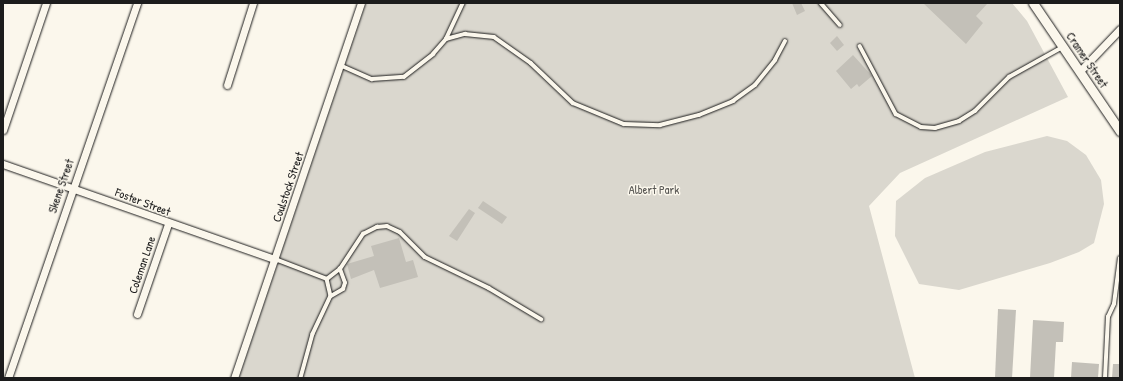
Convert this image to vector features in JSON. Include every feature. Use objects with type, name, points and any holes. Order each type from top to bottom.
[{"type":"street","points":[[3,130],[46,3]]},
{"type":"street","name":"Skene Street","points":[[8,378],[72,187],[137,3]]},
{"type":"street","points":[[227,85],[253,3]]},
{"type":"street","name":"Coulstock Street","points":[[234,378],[361,3]]},
{"type":"street","name":"Cramer Street","points":[[1032,3],[1064,47],[1120,131]]},
{"type":"street","points":[[1080,71],[1120,29]]},
{"type":"street","name":"Foster Street","points":[[3,164],[72,187],[168,224],[275,259]]},
{"type":"street","name":"Coleman Lane","points":[[137,314],[168,224]]},
{"type":"lane","points":[[340,65],[372,79],[404,77],[433,54],[446,39],[463,3]]},
{"type":"lane","points":[[821,3],[840,25]]},
{"type":"lane","points":[[446,39],[465,34],[494,37],[531,64],[574,103],[624,124],[660,125],[699,115],[733,101],[755,85],[775,60],[785,41]]},
{"type":"lane","points":[[860,46],[896,114],[921,126],[935,128],[964,117],[1009,77],[1064,47]]},
{"type":"lane","points":[[327,279],[340,269],[363,234],[377,227],[387,226],[400,232],[425,257],[489,288],[541,319]]},
{"type":"lane","points":[[1105,378],[1108,317],[1114,304],[1120,258]]},
{"type":"lane","points":[[275,259],[327,279]]},
{"type":"lane","points":[[301,378],[313,334],[331,296],[343,289],[345,283],[340,269]]},
{"type":"lane","points":[[327,279],[331,296]]},
{"type":"green space","name":"Albert Park","points":[[366,3],[1012,3],[1027,21],[1068,97],[900,173],[869,206],[915,378],[239,378]]},
{"type":"green space","points":[[1047,136],[1067,141],[1086,155],[1101,180],[1104,204],[1094,243],[1079,252],[1050,263],[959,290],[919,284],[895,236],[896,201],[925,178],[985,152]]},
{"type":"building","points":[[792,3],[801,3],[805,11],[797,15]]},
{"type":"building","points":[[923,3],[988,3],[976,16],[983,23],[966,44]]},
{"type":"building","points":[[837,36],[844,45],[837,51],[830,43]]},
{"type":"building","points":[[853,55],[872,76],[859,87],[857,84],[851,89],[836,71]]},
{"type":"building","points":[[483,201],[507,217],[502,224],[478,208]]},
{"type":"building","points":[[469,209],[475,213],[457,241],[449,236]]},
{"type":"building","points":[[399,238],[406,262],[413,260],[418,277],[380,288],[374,270],[351,279],[347,264],[374,256],[371,246]]},
{"type":"building","points":[[998,309],[1016,310],[1012,378],[995,378]]},
{"type":"building","points":[[1033,320],[1064,322],[1063,342],[1056,342],[1054,378],[1030,378]]},
{"type":"building","points":[[1072,362],[1099,364],[1098,378],[1071,378]]},
{"type":"building","points":[[1113,364],[1120,364],[1120,378],[1112,378]]}]
